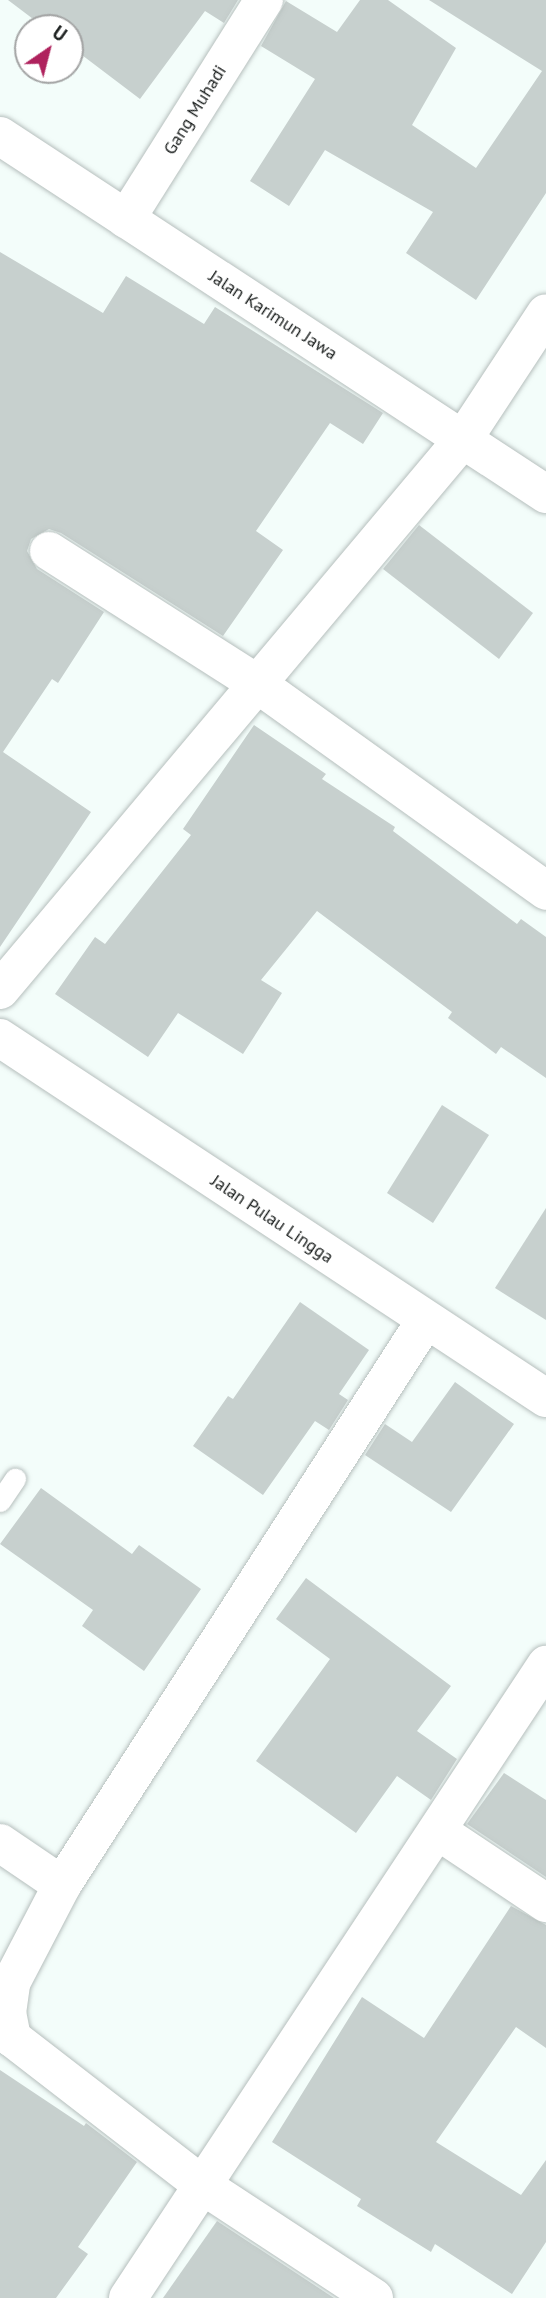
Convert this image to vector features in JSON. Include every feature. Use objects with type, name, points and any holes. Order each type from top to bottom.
[{"type":"street","name":"Gang Muhadi","points":[[125,219],[264,0]]},
{"type":"street","name":"Jalan Karimun Jawa","points":[[0,136],[546,494]]},
{"type":"street","points":[[0,990],[464,438],[546,313]]},
{"type":"street","points":[[49,551],[257,683],[546,891]]},
{"type":"street","name":"Jalan Pulau Lingga","points":[[0,1038],[425,1321],[546,1398]]},
{"type":"street","points":[[374,2298],[205,2187],[12,2038],[7,2013],[11,1983],[62,1885],[425,1321]]},
{"type":"street","points":[[128,2298],[205,2187],[546,1665]]},
{"type":"street","points":[[438,1831],[546,1903]]},
{"type":"street","points":[[0,1843],[62,1885]]},
{"type":"lane","points":[[0,1501],[15,1479]]},
{"type":"building","points":[[8,0],[238,0],[224,23],[205,11],[140,99],[84,57],[84,14],[26,14]]},
{"type":"building","points":[[360,0],[388,0],[456,48],[412,125],[476,168],[542,71],[429,0],[546,0],[546,193],[476,300],[406,253],[433,212],[325,150],[289,206],[250,181],[315,79],[261,46],[286,1],[337,32]]},
{"type":"building","points":[[0,252],[103,313],[126,276],[204,324],[215,307],[383,413],[363,444],[330,423],[256,531],[283,550],[223,636],[61,533],[49,529],[31,539],[27,551],[37,569],[104,612],[58,683],[52,679],[3,752],[91,812],[0,947]]},
{"type":"building","points":[[419,525],[533,613],[499,659],[383,569]]},
{"type":"building","points":[[254,725],[326,774],[322,779],[395,827],[393,831],[517,924],[521,919],[546,937],[546,1078],[501,1047],[496,1054],[448,1018],[452,1012],[317,911],[261,980],[282,993],[243,1054],[178,1013],[148,1057],[55,994],[95,937],[105,944],[191,835],[183,829]]},
{"type":"building","points":[[442,1105],[489,1135],[433,1223],[387,1193]]},
{"type":"building","points":[[546,1208],[546,1320],[495,1288]]},
{"type":"building","points":[[300,1302],[369,1350],[339,1394],[348,1400],[329,1430],[315,1421],[263,1495],[193,1446],[228,1396],[233,1399]]},
{"type":"building","points":[[455,1382],[514,1424],[451,1512],[365,1455],[385,1424],[412,1442]]},
{"type":"building","points":[[41,1488],[132,1554],[139,1545],[201,1589],[144,1671],[82,1626],[93,1610],[0,1544]]},
{"type":"building","points":[[306,1578],[451,1686],[417,1731],[457,1759],[431,1800],[397,1776],[356,1833],[256,1761],[330,1659],[276,1619]]},
{"type":"building","points":[[504,1773],[546,1800],[546,1877],[467,1824]]},
{"type":"building","points":[[511,1906],[546,1925],[546,2048],[516,2027],[436,2142],[521,2195],[546,2160],[546,2242],[512,2294],[435,2244],[431,2252],[357,2206],[361,2199],[272,2142],[362,1997],[424,2038]]},
{"type":"building","points":[[0,2070],[84,2126],[86,2123],[137,2162],[78,2247],[88,2254],[56,2298],[0,2298]]},
{"type":"building","points":[[217,2221],[334,2298],[163,2298]]}]
